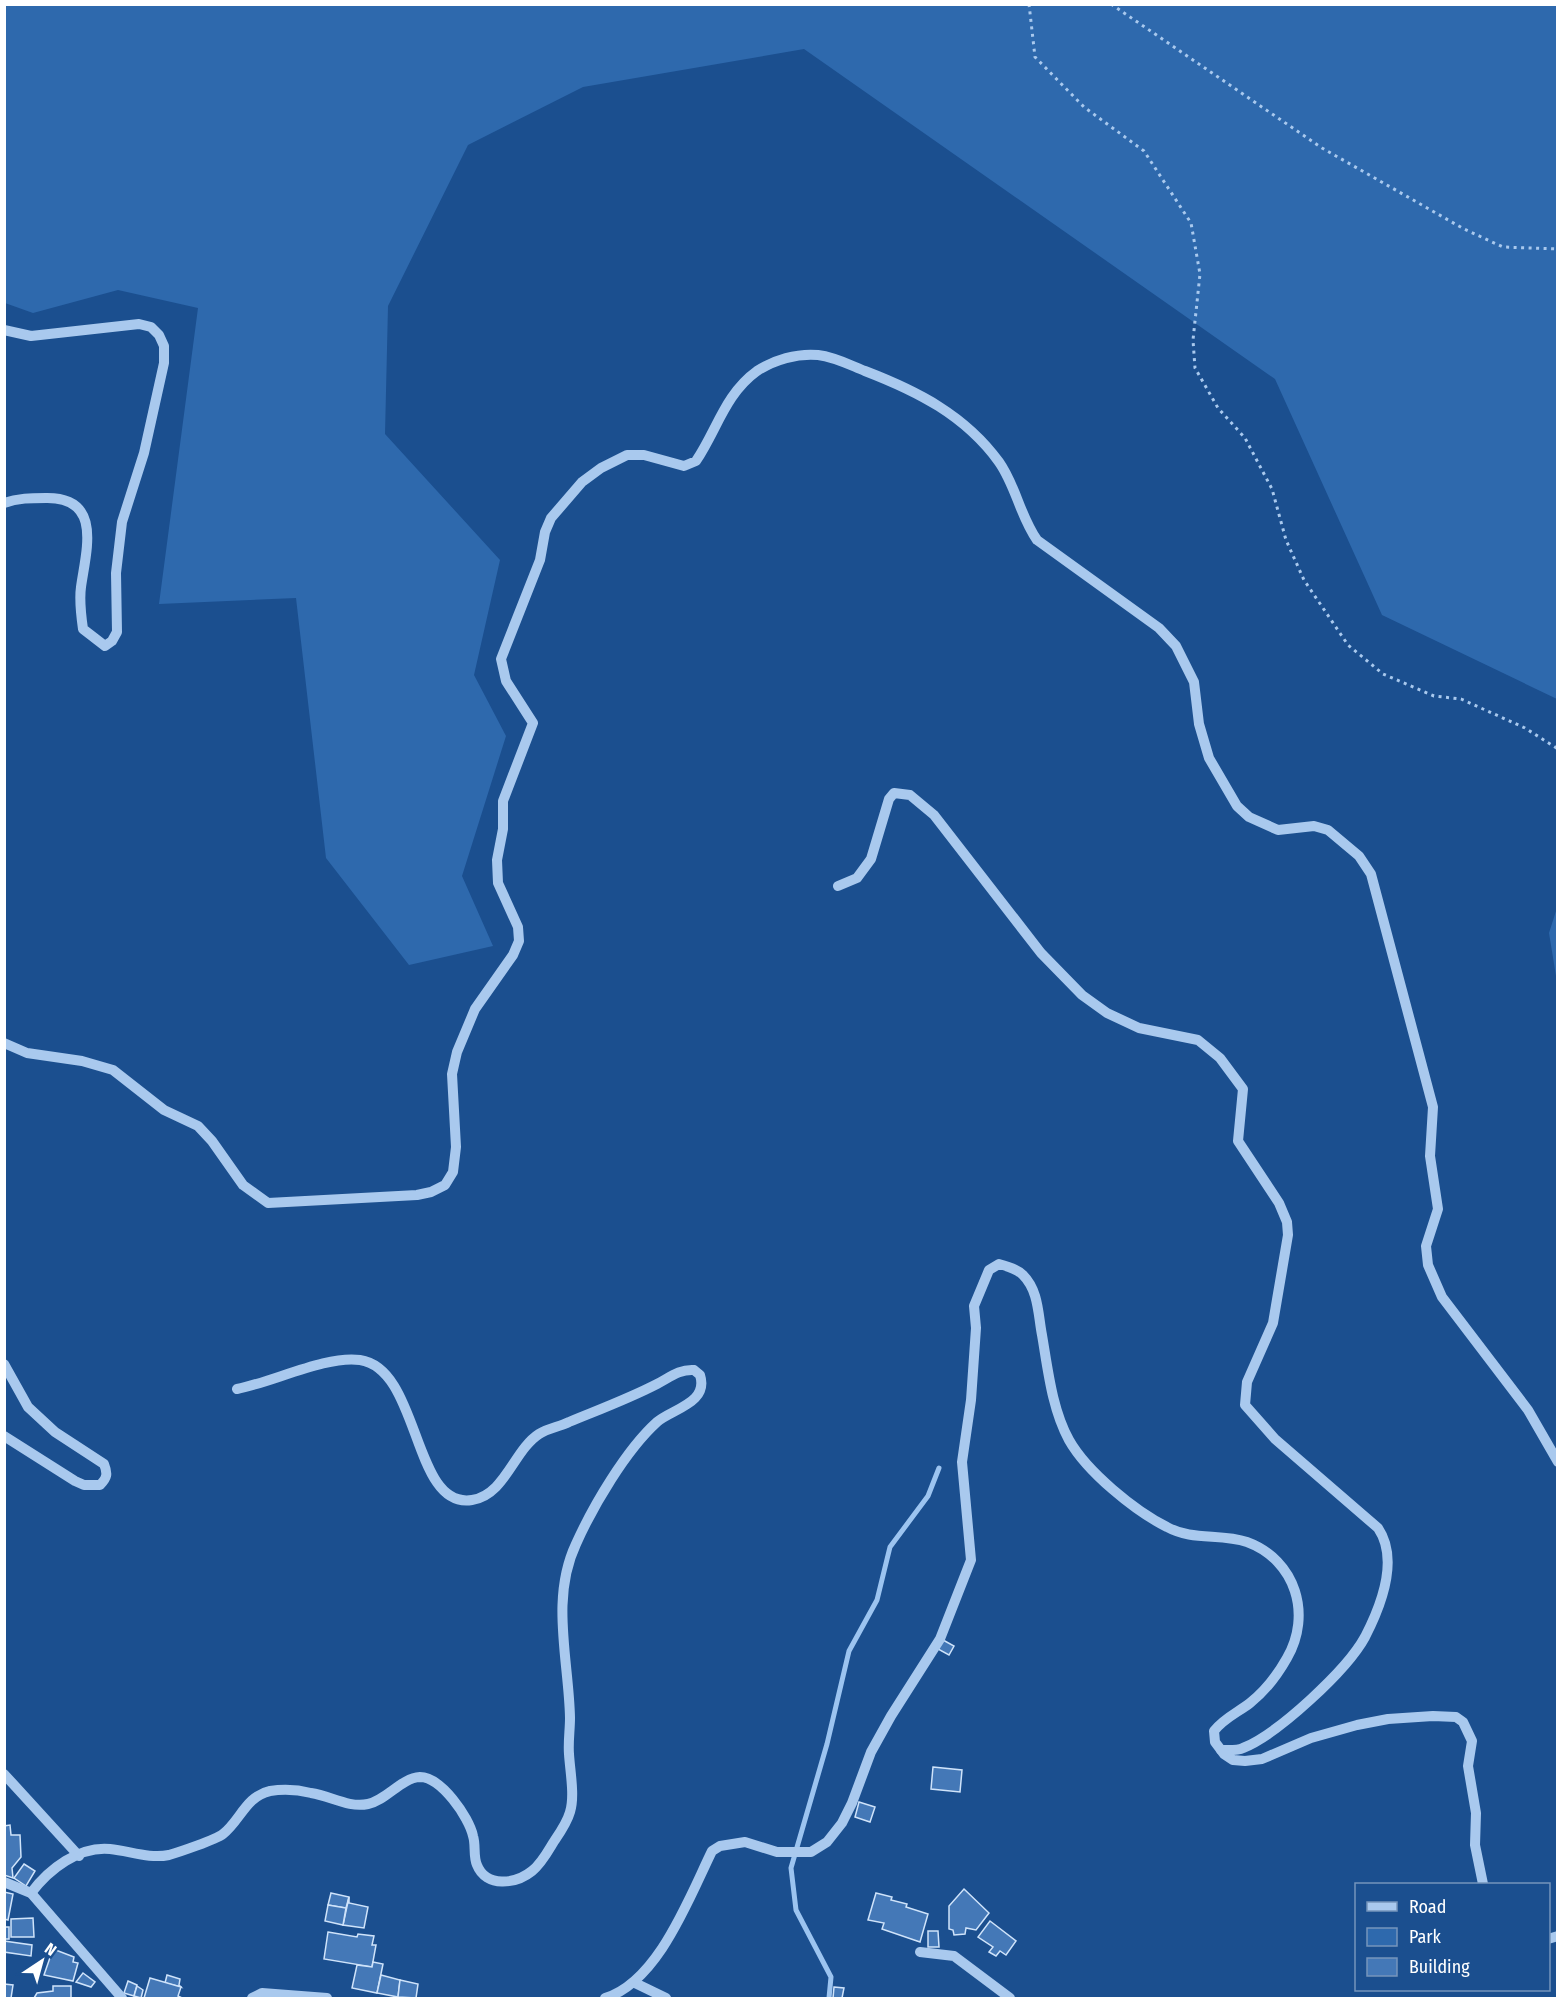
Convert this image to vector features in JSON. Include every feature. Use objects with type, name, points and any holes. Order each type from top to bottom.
[{"type":"street","points":[[4,330],[31,336],[139,324],[151,327],[159,335],[164,346],[164,363],[144,453],[122,522],[116,573],[117,632],[112,641],[105,646],[83,629],[80,588],[89,544],[76,505],[68,500],[55,498],[17,499],[4,503]]},
{"type":"street","points":[[4,1043],[27,1053],[82,1061],[113,1070],[164,1110],[198,1126],[212,1141],[243,1185],[268,1203],[417,1195],[431,1192],[445,1185],[453,1172],[456,1147],[452,1074],[457,1052],[475,1009],[513,955],[519,941],[518,927],[498,883],[497,866],[504,829],[503,801],[533,723],[506,681],[501,659],[540,560],[545,532],[551,518],[582,482],[600,468],[627,455],[644,455],[684,466],[696,461],[724,406],[757,371],[776,361],[794,356],[816,355],[833,358],[920,394],[965,425],[1000,463],[1012,484],[1028,526],[1037,540],[1159,628],[1176,646],[1194,682],[1199,724],[1209,758],[1237,806],[1249,817],[1278,830],[1314,826],[1328,830],[1359,856],[1371,874],[1433,1107],[1430,1156],[1438,1209],[1426,1246],[1428,1265],[1442,1297],[1528,1410],[1557,1462]]},
{"type":"street","points":[[838,886],[857,878],[871,859],[889,799],[894,793],[910,795],[934,815],[1041,953],[1082,995],[1107,1013],[1139,1028],[1198,1040],[1220,1058],[1243,1089],[1239,1141],[1279,1203],[1287,1222],[1288,1236],[1273,1323],[1247,1382],[1245,1405],[1275,1439],[1378,1528],[1386,1540],[1388,1552],[1384,1591],[1365,1638],[1339,1671],[1295,1712],[1254,1742],[1242,1749],[1221,1750]]},
{"type":"street","points":[[605,1998],[635,1983],[660,1950],[680,1917],[712,1851],[720,1846],[745,1842],[795,1854],[811,1852],[827,1842],[842,1823],[871,1752],[940,1639],[971,1560],[962,1462],[971,1400],[976,1328],[974,1306],[989,1270],[999,1264],[1009,1266],[1024,1276],[1039,1304],[1057,1410],[1070,1441],[1090,1466],[1116,1492],[1168,1528],[1185,1534],[1246,1542],[1262,1549],[1288,1574],[1295,1589],[1301,1606],[1301,1622],[1296,1641],[1279,1670],[1252,1702],[1221,1722],[1214,1731],[1215,1742],[1221,1750],[1233,1760],[1245,1761],[1262,1758],[1311,1738],[1357,1725],[1388,1719],[1456,1718],[1463,1722],[1472,1741],[1468,1766],[1476,1814],[1475,1845],[1483,1883]]},
{"type":"street","points":[[32,1893],[52,1869],[79,1856],[107,1849],[134,1854],[168,1855],[222,1835],[242,1809],[268,1791],[313,1793],[342,1803],[366,1804],[384,1797],[412,1779],[422,1777],[431,1780],[457,1805],[470,1827],[474,1838],[476,1863],[482,1874],[503,1882],[520,1879],[533,1870],[571,1811],[570,1719],[562,1638],[564,1594],[571,1555],[583,1527],[648,1430],[669,1413],[694,1400],[702,1381],[694,1370],[686,1370],[634,1395],[538,1435],[495,1486],[484,1496],[473,1500],[450,1495],[433,1476],[394,1384],[376,1366],[364,1360],[338,1360],[261,1385],[237,1389]]},
{"type":"street","points":[[4,1364],[28,1407],[55,1432],[104,1464],[107,1473],[105,1479],[100,1485],[84,1485],[4,1436]]},
{"type":"street","points":[[4,1774],[79,1856]]},
{"type":"street","points":[[4,1882],[32,1893],[122,1998]]},
{"type":"street","points":[[920,1952],[954,1956],[1010,1998]]},
{"type":"street","points":[[635,1983],[666,1998]]},
{"type":"street","points":[[252,1998],[262,1993],[327,1998]]},
{"type":"path","points":[[1029,4],[1035,57],[1084,107],[1144,151],[1191,223],[1200,274],[1193,340],[1195,368],[1218,408],[1245,438],[1272,489],[1286,540],[1304,580],[1348,645],[1383,674],[1434,696],[1461,699],[1525,728],[1557,749]]},
{"type":"path","points":[[1111,4],[1322,148],[1464,229],[1503,248],[1557,249]]},
{"type":"green space","points":[[5,4],[1557,5],[1557,699],[1382,615],[1275,379],[804,49],[583,87],[468,145],[388,306],[385,434],[500,560],[474,675],[506,736],[462,876],[493,946],[409,965],[326,858],[296,598],[159,604],[198,308],[118,290],[33,313],[5,303]]},
{"type":"green space","points":[[1557,908],[1557,982],[1549,933]]},
{"type":"building","points":[[943,1640],[954,1646],[949,1655],[938,1649]]},
{"type":"building","points":[[933,1767],[962,1770],[960,1792],[931,1789]]},
{"type":"building","points":[[859,1802],[875,1807],[870,1822],[855,1817]]},
{"type":"building","points":[[10,1825],[11,1835],[20,1835],[21,1857],[12,1868],[13,1878],[4,1875],[4,1826]]},
{"type":"building","points":[[24,1864],[35,1871],[26,1886],[14,1878]]},
{"type":"building","points":[[964,1889],[989,1913],[976,1930],[966,1928],[965,1934],[954,1935],[953,1930],[949,1929],[949,1906]]},
{"type":"building","points":[[4,1892],[13,1894],[8,1920],[4,1919]]},
{"type":"building","points":[[331,1893],[349,1897],[346,1908],[328,1905]]},
{"type":"building","points":[[876,1893],[892,1897],[891,1900],[907,1904],[906,1907],[928,1914],[920,1942],[882,1929],[884,1923],[868,1920]]},
{"type":"building","points":[[349,1897],[349,1903],[368,1907],[364,1928],[343,1925]]},
{"type":"building","points":[[328,1905],[346,1908],[343,1925],[325,1921]]},
{"type":"building","points":[[33,1918],[34,1937],[11,1937],[11,1919]]},
{"type":"building","points":[[990,1921],[1016,1941],[1006,1955],[1000,1951],[996,1956],[989,1952],[993,1947],[978,1937]]},
{"type":"building","points":[[4,1927],[9,1927],[9,1939],[4,1939]]},
{"type":"building","points":[[928,1931],[938,1931],[939,1947],[928,1947]]},
{"type":"building","points":[[328,1932],[357,1937],[358,1934],[374,1936],[372,1945],[376,1945],[372,1967],[324,1959]]},
{"type":"building","points":[[4,1941],[32,1945],[31,1956],[4,1952]]},
{"type":"building","points":[[53,1949],[74,1957],[73,1962],[78,1963],[73,1981],[44,1975]]},
{"type":"building","points":[[373,1962],[383,1964],[377,1993],[352,1988],[357,1965],[372,1967]]},
{"type":"building","points":[[83,1973],[95,1982],[91,1987],[76,1982]]},
{"type":"building","points":[[167,1975],[180,1979],[181,1987],[165,1983]]},
{"type":"building","points":[[381,1975],[400,1980],[398,1997],[377,1993]]},
{"type":"building","points":[[150,1978],[181,1987],[178,1996],[182,1998],[144,1998]]},
{"type":"building","points":[[400,1980],[418,1984],[416,1998],[398,1997]]},
{"type":"building","points":[[128,1981],[137,1985],[134,1996],[124,1993]]},
{"type":"building","points":[[4,1984],[13,1985],[11,1998],[4,1998]]},
{"type":"building","points":[[53,1986],[71,1986],[71,1998],[34,1998],[37,1993],[53,1991]]},
{"type":"building","points":[[137,1986],[143,1990],[141,1998],[134,1996]]},
{"type":"building","points":[[834,1987],[844,1988],[842,1998],[833,1998]]},
{"type":"waterway","points":[[829,1998],[831,1977],[796,1910],[791,1868],[827,1744],[849,1651],[877,1600],[890,1547],[928,1496],[939,1468]]}]
